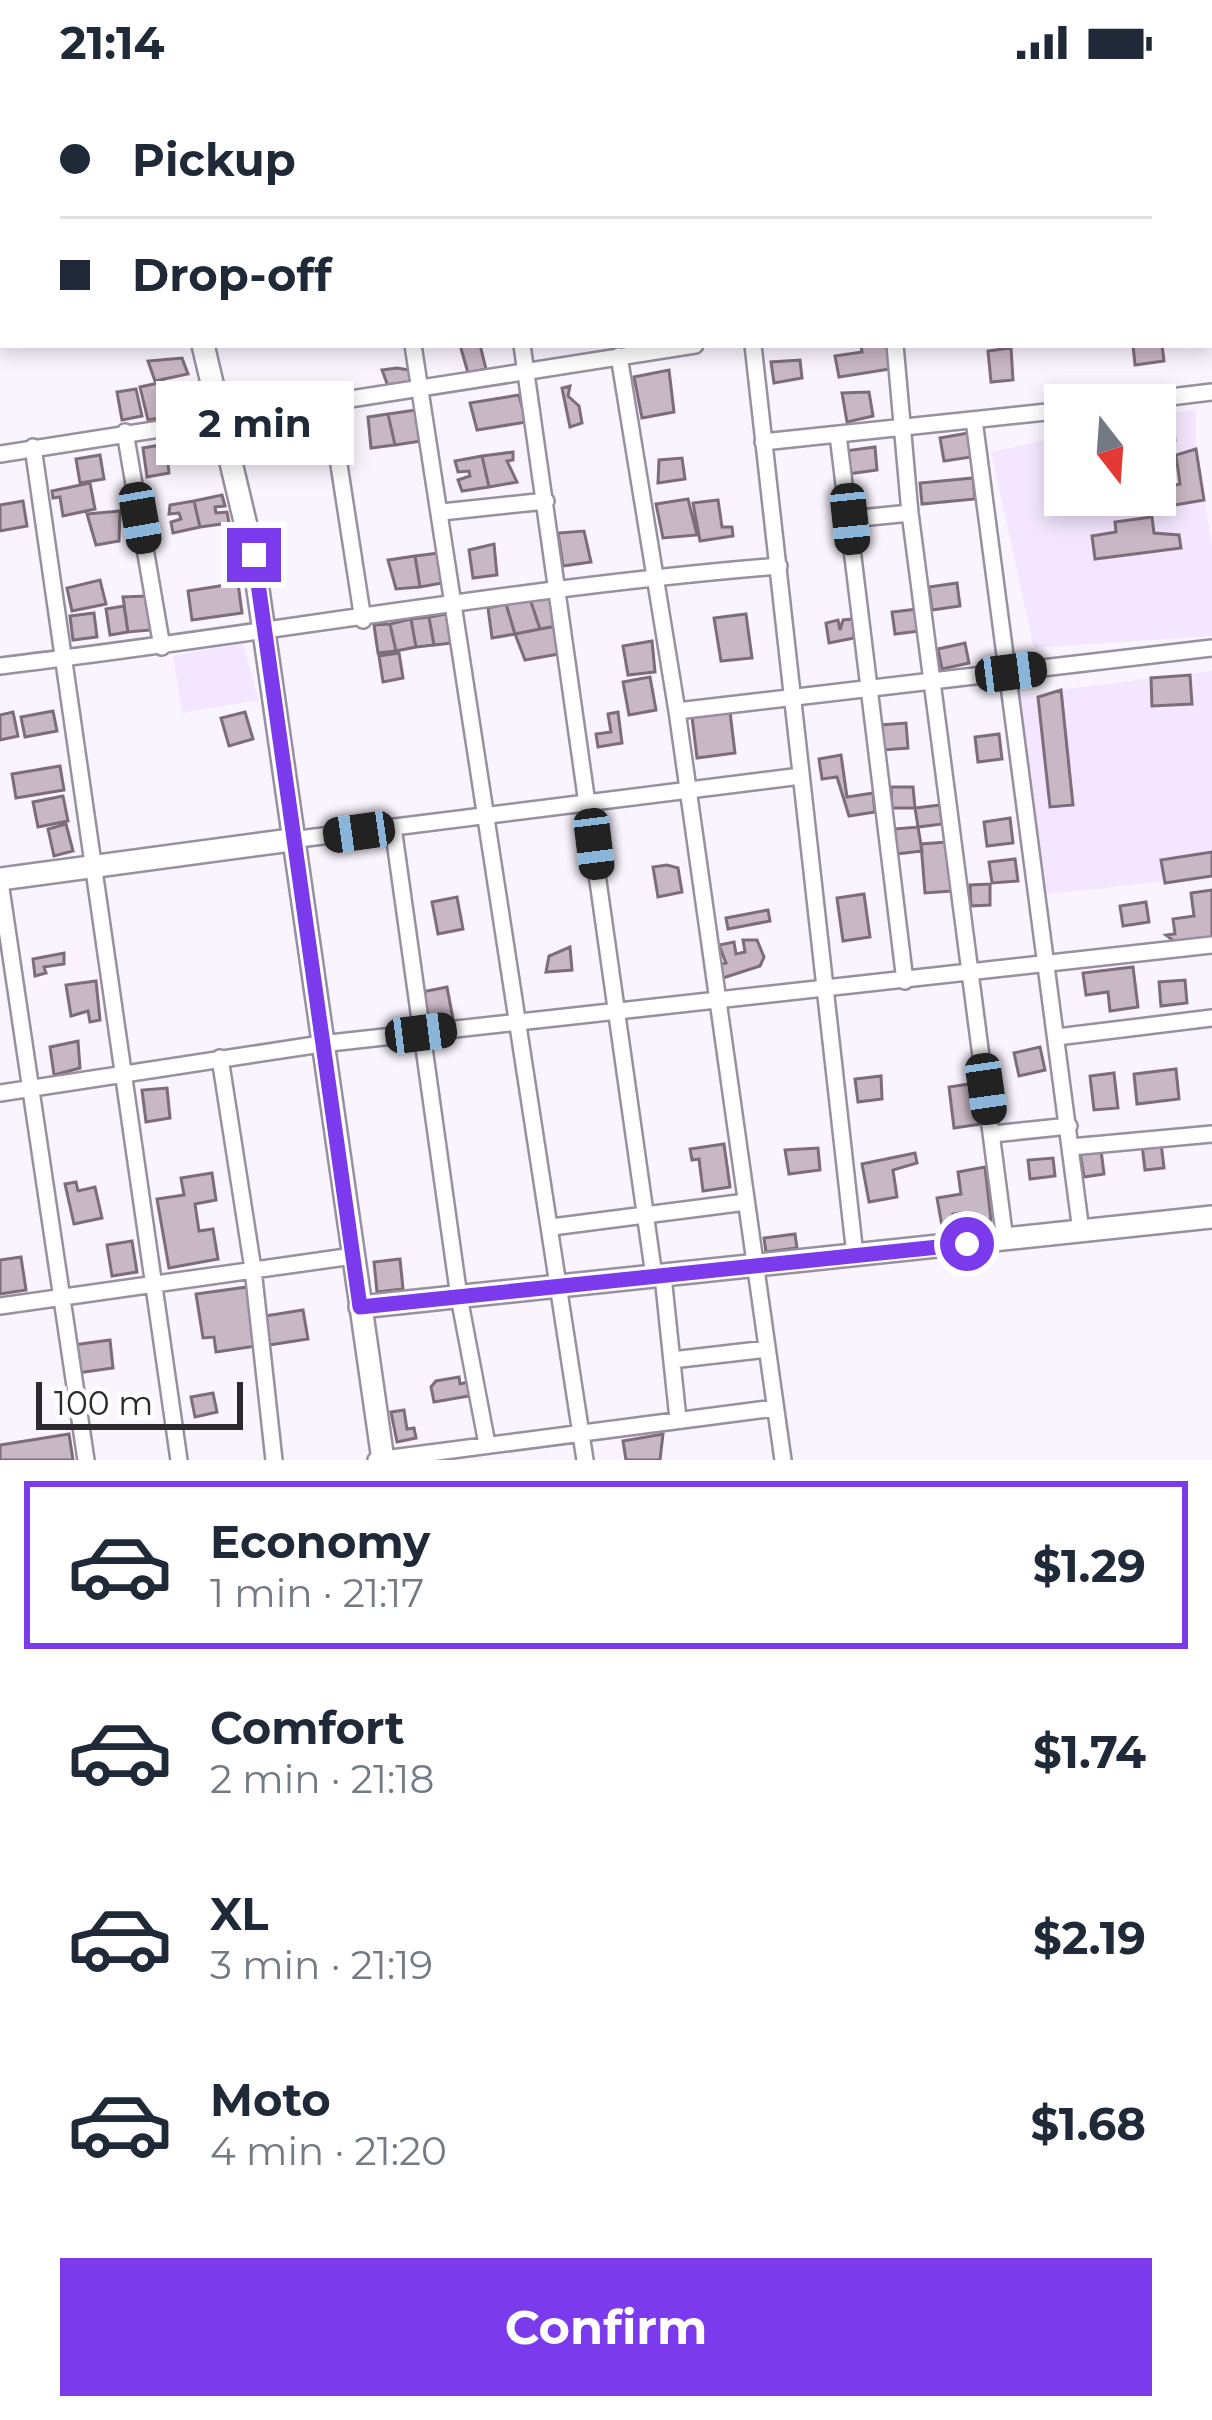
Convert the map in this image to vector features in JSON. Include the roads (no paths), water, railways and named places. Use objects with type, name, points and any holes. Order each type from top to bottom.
[{"type":"street","points":[[204,348],[254,555],[380,1460],[775,1408]]},
{"type":"street","points":[[414,348],[585,1460]]},
{"type":"street","points":[[522,348],[589,802],[614,1012],[678,1419]]},
{"type":"street","points":[[0,454],[674,348]]},
{"type":"street","points":[[753,348],[854,1256]]},
{"type":"street","points":[[895,348],[910,513],[1005,1240]]},
{"type":"street","points":[[619,356],[677,711],[783,1460]]},
{"type":"street","points":[[1176,396],[1212,392]]},
{"type":"street","points":[[329,400],[363,620]]},
{"type":"street","points":[[764,442],[1044,412]]},
{"type":"street","points":[[974,420],[1011,672],[1081,1232]]},
{"type":"street","points":[[125,432],[161,646]]},
{"type":"street","points":[[838,435],[905,981]]},
{"type":"street","points":[[33,447],[178,1460]]},
{"type":"street","points":[[442,512],[546,501]]},
{"type":"street","points":[[850,519],[910,513]]},
{"type":"street","points":[[0,666],[264,634],[656,576],[779,566]]},
{"type":"street","points":[[677,711],[1212,648]]},
{"type":"street","points":[[86,1460],[0,881],[801,776]]},
{"type":"street","points":[[393,827],[459,1297],[487,1444]]},
{"type":"street","points":[[0,1093],[321,1044],[1047,968],[1212,945]]},
{"type":"street","points":[[1057,1037],[1212,1018]]},
{"type":"street","points":[[220,1058],[253,1269],[274,1460]]},
{"type":"street","points":[[993,1134],[1069,1126]]},
{"type":"street","points":[[1071,1147],[1212,1134]]},
{"type":"street","points":[[552,1227],[746,1202]]},
{"type":"street","points":[[360,1307],[1212,1217]]},
{"type":"street","points":[[0,1306],[353,1256]]},
{"type":"street","points":[[672,1360],[767,1349]]}]
